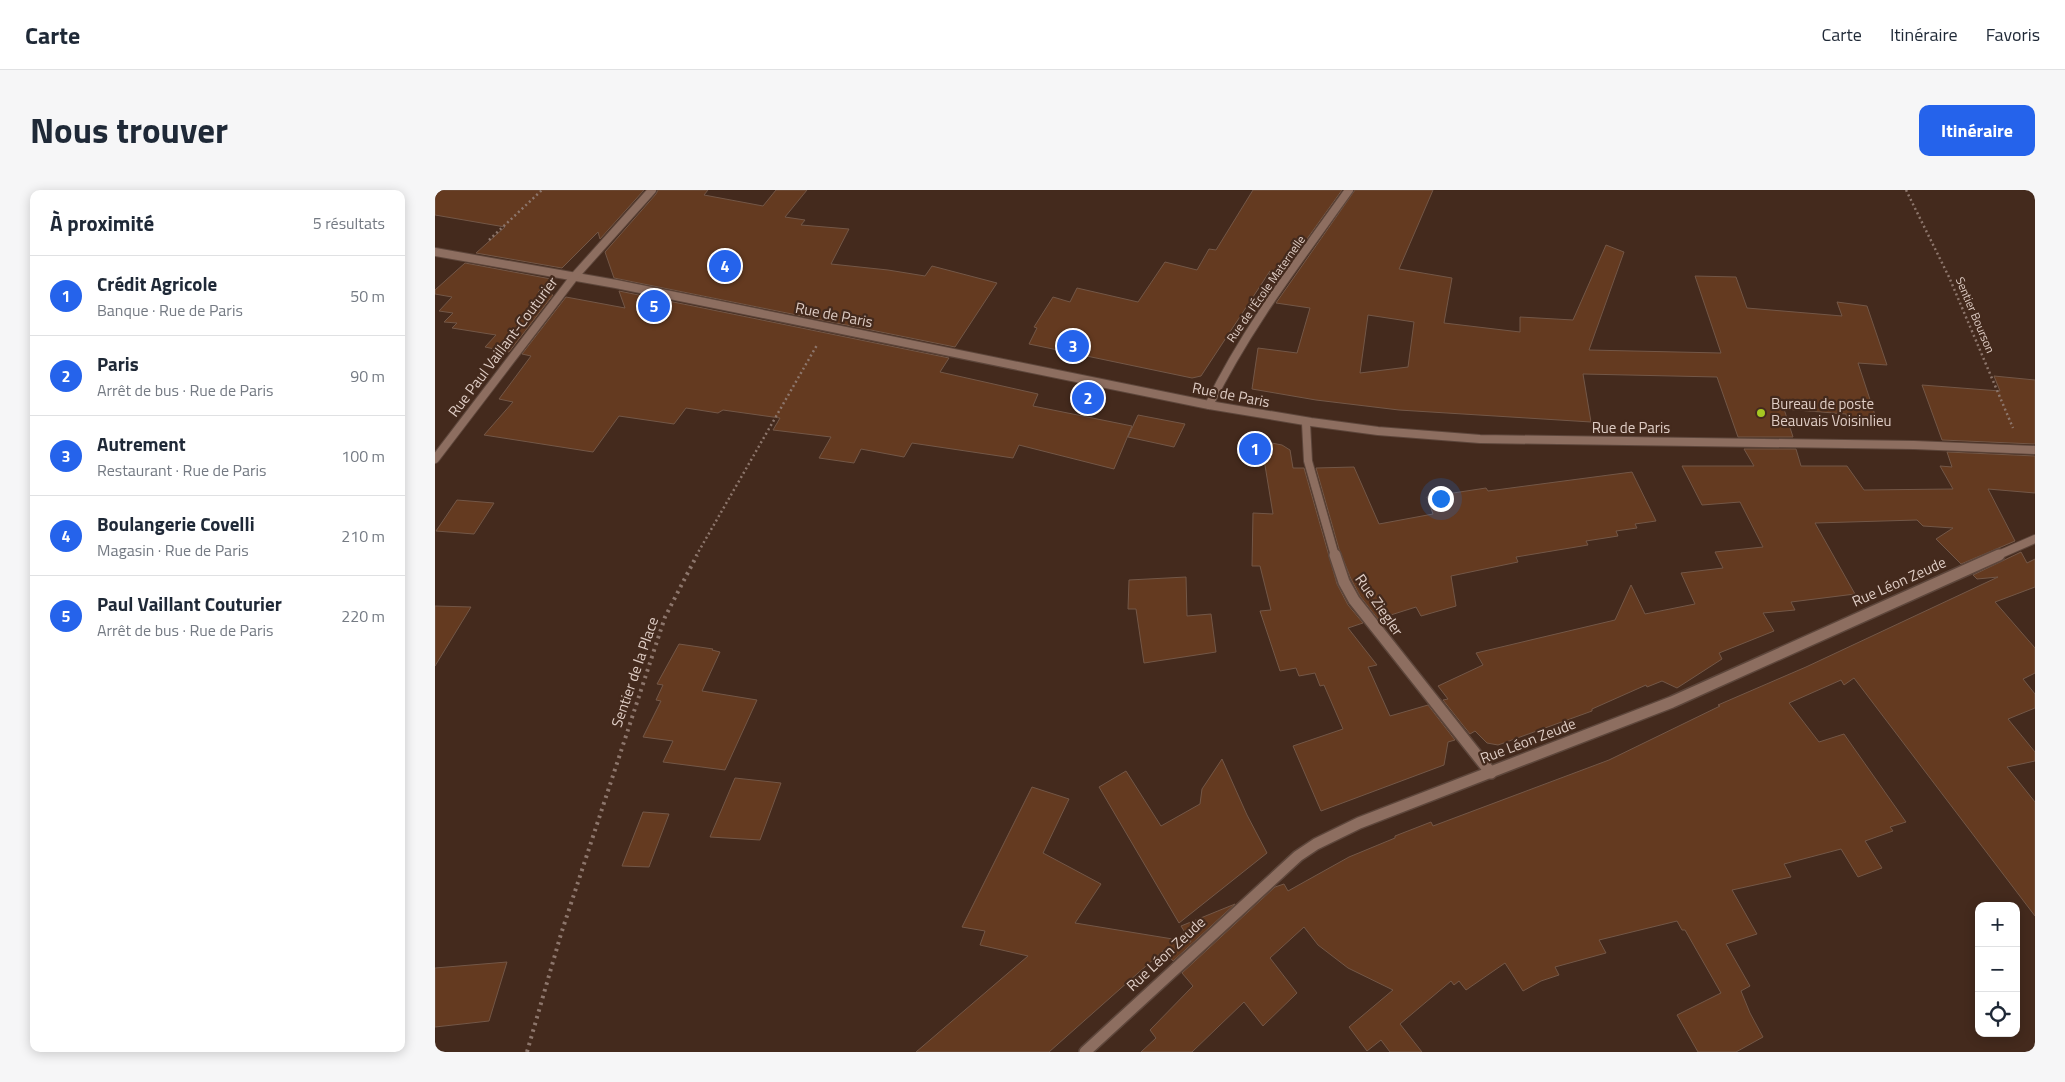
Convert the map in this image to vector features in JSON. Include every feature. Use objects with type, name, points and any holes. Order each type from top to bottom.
[{"type":"street","name":"Rue Paul Vaillant-Couturier","points":[[435,459],[574,276],[652,190]]},
{"type":"street","name":"Rue de l'École Maternelle","points":[[1209,405],[1225,371],[1248,334],[1349,190]]},
{"type":"street","name":"Rue de Paris","points":[[435,252],[574,276],[1306,423],[1396,434],[1480,440],[1914,445],[2035,450]]},
{"type":"street","name":"Rue Ziegler","points":[[1306,423],[1308,461],[1344,582],[1354,600],[1381,636],[1491,772]]},
{"type":"street","name":"Rue Léon Zeude","points":[[1085,1052],[1298,856],[1331,836],[1359,823],[1672,702],[2035,540]]},
{"type":"path","points":[[470,258],[542,190]]},
{"type":"path","name":"Sentier Bourson","points":[[1906,190],[1949,277],[2022,450]]},
{"type":"path","name":"Sentier de la Place","points":[[527,1052],[564,924],[652,654],[671,602],[787,394],[828,328]]},
{"type":"building","points":[[435,190],[644,190],[600,239],[598,232],[562,268],[476,253],[505,227],[435,215]]},
{"type":"building","points":[[658,190],[708,190],[704,195],[763,206],[776,190],[807,190],[785,217],[805,220],[801,225],[849,229],[831,264],[925,276],[932,266],[997,283],[955,347],[614,278],[605,252]]},
{"type":"building","points":[[1253,190],[1342,190],[1266,296],[1270,271],[1201,376],[1192,378],[1029,344],[1037,328],[1034,327],[1053,297],[1070,302],[1077,288],[1138,302],[1165,262],[1197,270],[1209,249],[1216,250]]},
{"type":"building","points":[[1355,190],[1433,190],[1399,269],[1452,278],[1444,323],[1520,332],[1520,317],[1573,320],[1606,245],[1624,252],[1589,350],[1721,353],[1695,276],[1736,277],[1747,308],[1842,316],[1837,302],[1867,306],[1887,365],[1858,363],[1878,424],[1849,424],[1846,414],[1784,409],[1793,437],[1738,437],[1717,377],[1583,374],[1591,422],[1399,410],[1316,400],[1252,389],[1258,348],[1297,353],[1310,308],[1276,303]],"holes":[[[1368,315],[1414,322],[1408,367],[1360,373]]]},
{"type":"building","points":[[465,263],[551,279],[538,292],[553,295],[509,352],[485,347],[496,335],[452,328],[457,323],[444,322],[453,313],[439,311],[452,297],[435,294],[435,290]]},
{"type":"building","points":[[619,291],[949,358],[940,372],[1038,394],[1033,406],[1132,426],[1114,469],[1019,445],[1013,458],[912,443],[904,457],[861,449],[854,463],[819,458],[831,437],[773,430],[780,418],[723,410],[718,413],[686,408],[674,424],[619,416],[593,452],[484,435],[513,402],[499,399],[531,356],[522,354],[566,297],[625,308]]},
{"type":"building","points":[[1994,376],[2035,380],[2035,444],[1942,440],[1922,385],[2000,391]]},
{"type":"building","points":[[1138,415],[1185,424],[1174,447],[1128,437]]},
{"type":"building","points":[[1261,441],[1282,445],[1290,450],[1293,468],[1304,468],[1337,584],[1348,605],[1363,623],[1348,628],[1377,665],[1368,667],[1390,716],[1428,705],[1455,740],[1448,742],[1444,765],[1321,811],[1293,746],[1343,729],[1324,685],[1320,686],[1315,673],[1299,676],[1296,668],[1280,671],[1260,611],[1271,610],[1260,566],[1252,566],[1253,513],[1273,514]]},
{"type":"building","points":[[1744,449],[1796,449],[1801,466],[1847,466],[1864,490],[1953,489],[1940,466],[1952,467],[1947,452],[2035,456],[2035,493],[1988,489],[2015,541],[1961,564],[1936,539],[1953,528],[1923,526],[1917,520],[1815,523],[1855,594],[1791,602],[1795,610],[1763,613],[1774,631],[1719,653],[1722,659],[1677,688],[1662,681],[1647,687],[1646,685],[1592,709],[1592,711],[1498,745],[1487,743],[1475,731],[1470,734],[1443,700],[1448,699],[1438,686],[1483,665],[1476,653],[1615,620],[1631,585],[1645,614],[1695,604],[1681,573],[1723,568],[1715,552],[1763,547],[1740,502],[1702,505],[1682,466],[1754,466]]},
{"type":"building","points":[[1354,467],[1379,524],[1433,514],[1427,497],[1486,488],[1488,491],[1632,472],[1656,521],[1635,524],[1637,528],[1616,531],[1618,536],[1586,541],[1588,545],[1516,557],[1518,562],[1451,576],[1456,606],[1421,616],[1416,607],[1378,619],[1360,596],[1351,579],[1339,549],[1316,468]]},
{"type":"building","points":[[457,500],[494,503],[474,534],[436,531]]},
{"type":"building","points":[[2021,552],[2027,563],[2035,559],[2035,587],[1995,602],[2035,648],[2035,673],[2023,679],[2035,694],[2035,708],[2008,719],[2035,752],[2035,761],[2007,767],[2035,802],[2035,916],[1854,678],[1844,685],[1841,680],[1789,703],[1819,742],[1844,734],[1906,822],[1890,827],[1893,831],[1865,841],[1882,868],[1858,877],[1841,849],[1784,864],[1791,877],[1732,890],[1757,934],[1726,944],[1750,986],[1741,991],[1763,1037],[1736,1052],[1698,1052],[1677,1015],[1721,993],[1685,930],[1682,930],[1677,921],[1599,940],[1606,953],[1555,967],[1559,975],[1541,981],[1523,991],[1505,963],[1466,990],[1459,981],[1454,985],[1451,981],[1400,1024],[1422,1052],[1390,1052],[1381,1040],[1367,1051],[1349,1027],[1393,990],[1348,968],[1318,945],[1304,927],[1270,958],[1297,993],[1263,1026],[1244,1002],[1192,1052],[1141,1052],[1156,1038],[1150,1030],[1193,986],[1182,973],[1275,887],[1284,884],[1288,891],[1349,857],[1395,838],[1395,836],[1431,822],[1433,826],[1609,760],[1720,706],[1718,705],[1806,667],[1998,577],[1977,579],[1973,575]]},
{"type":"building","points":[[1186,577],[1187,616],[1211,614],[1216,652],[1144,663],[1136,609],[1128,609],[1129,580]]},
{"type":"building","points":[[435,606],[471,607],[435,666]]},
{"type":"building","points":[[679,644],[713,649],[720,652],[702,691],[757,700],[725,770],[663,762],[673,741],[643,737],[661,701],[656,700],[663,685],[657,684]]},
{"type":"building","points":[[1222,759],[1247,815],[1267,853],[1179,923],[1099,787],[1126,771],[1161,826],[1200,804],[1202,789]]},
{"type":"building","points":[[735,778],[781,783],[760,840],[710,837]]},
{"type":"building","points":[[1032,787],[1069,799],[1043,853],[1101,884],[1075,923],[1191,942],[1181,926],[1235,904],[1173,961],[1164,950],[1049,1052],[916,1052],[1028,956],[980,945],[985,931],[962,927]]},
{"type":"building","points":[[643,812],[669,814],[649,867],[622,866]]},
{"type":"building","points":[[507,962],[489,1021],[435,1027],[435,968]]},
{"type":"place","name":"Boulangerie Covelli","points":[[725,266]]},
{"type":"place","name":"Paul Vaillant Couturier","points":[[654,306]]},
{"type":"place","name":"Autrement","points":[[1073,346]]},
{"type":"place","name":"Paris","points":[[1088,398]]},
{"type":"place","name":"Bureau de poste Beauvais Voisinlieu","points":[[1761,413]]},
{"type":"place","name":"Crédit Agricole","points":[[1255,449]]}]
